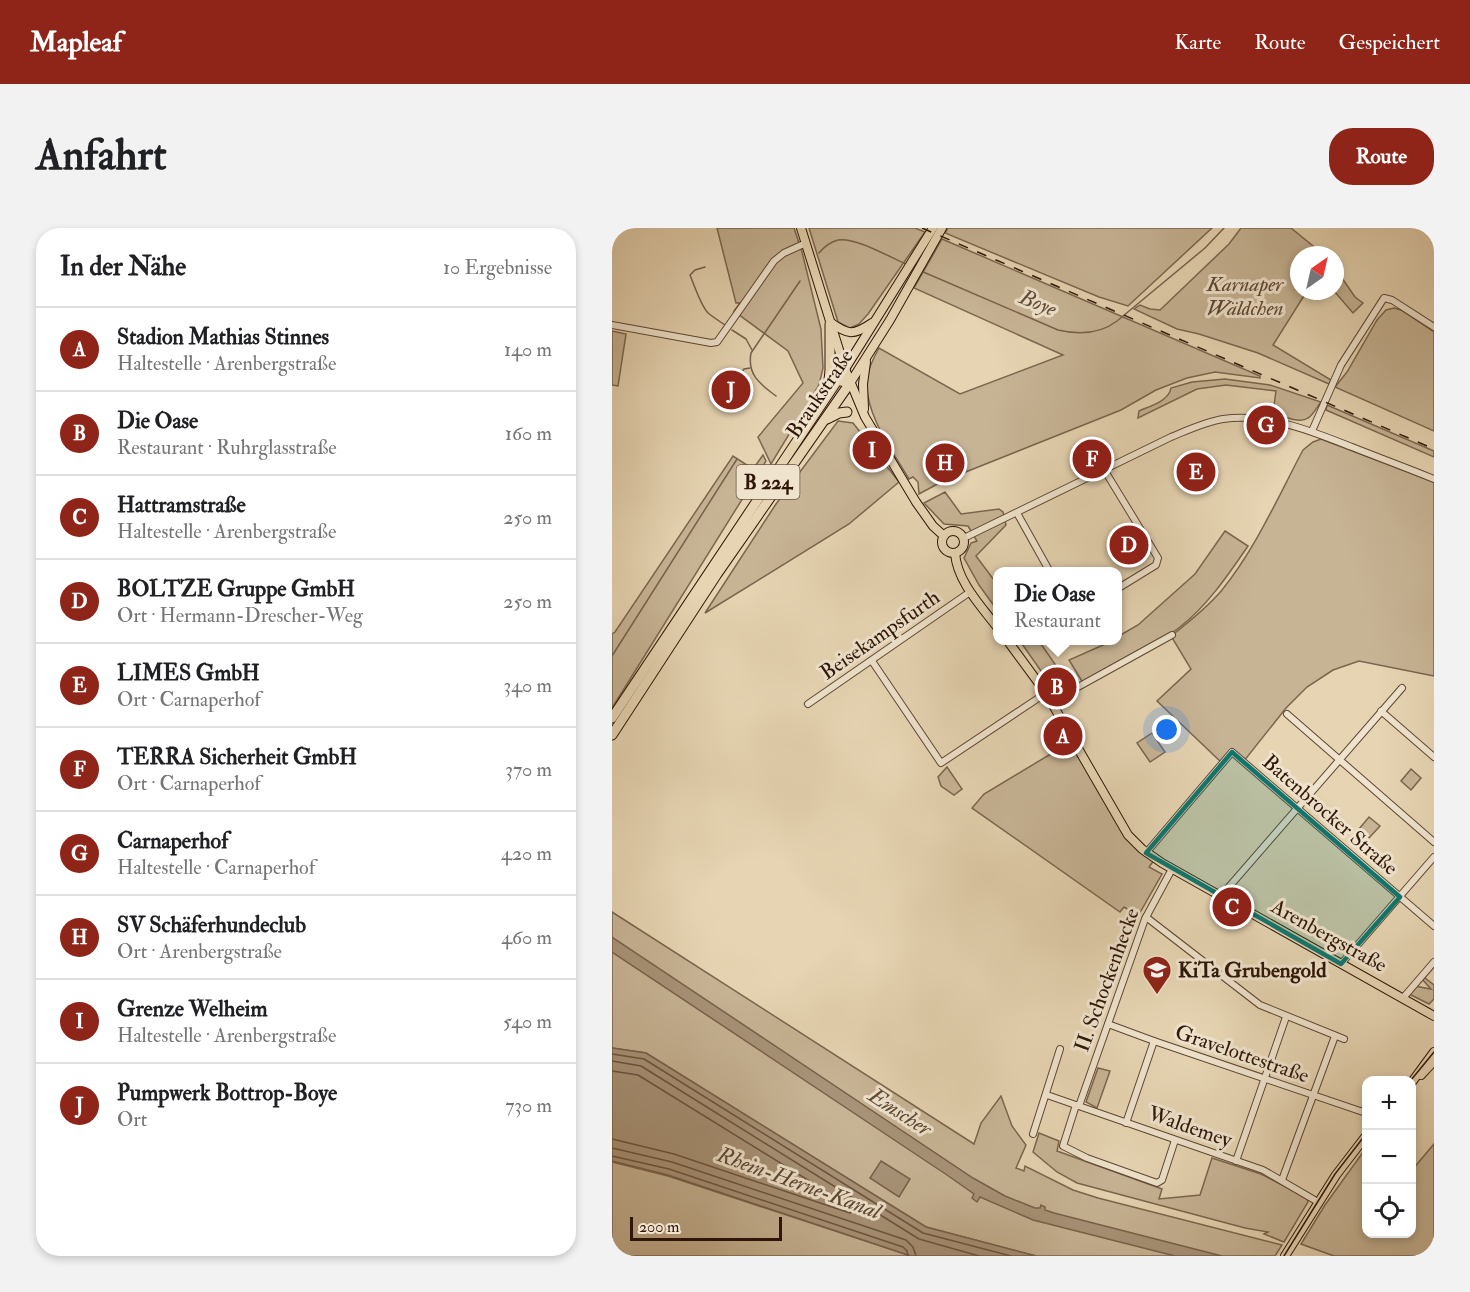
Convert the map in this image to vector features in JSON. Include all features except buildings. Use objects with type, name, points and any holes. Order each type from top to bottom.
[{"type":"highway","points":[[828,393],[830,323]]},
{"type":"highway","name":"Braukstraße","points":[[713,572],[845,369]]},
{"type":"highway","points":[[837,380],[850,383]]},
{"type":"highway","name":"Braukstraße","points":[[713,572],[825,421],[850,383]]},
{"type":"highway","points":[[825,421],[831,416],[847,412]]},
{"type":"highway","name":"B 224","points":[[612,718],[713,572]]},
{"type":"highway","name":"B 224","points":[[612,735],[713,572]]},
{"type":"main road","points":[[801,228],[845,369],[866,419],[928,519],[944,536]]},
{"type":"main road","name":"Braukstraße","points":[[918,261],[933,228]]},
{"type":"main road","name":"Braukstraße","points":[[850,383],[867,357],[910,274],[942,228]]},
{"type":"main road","name":"Braukstraße","points":[[845,369],[910,274]]},
{"type":"main road","points":[[830,323],[850,333],[862,330],[876,321]]},
{"type":"main road","points":[[866,419],[863,384],[867,357]]},
{"type":"main road","points":[[845,369],[857,372]]},
{"type":"main road","points":[[847,412],[866,419]]},
{"type":"main road","points":[[948,531],[960,533],[963,538],[963,547],[955,553],[948,552],[944,548],[942,542],[948,531]]},
{"type":"main road","points":[[955,553],[957,566],[970,592],[993,622]]},
{"type":"main road","name":"Arenbergstraße","points":[[1012,645],[1046,693],[1128,835],[1146,853],[1434,1016]]},
{"type":"main road","points":[[1416,1077],[1434,1052]]},
{"type":"main road","points":[[1416,1079],[1434,1062]]},
{"type":"main road","points":[[1285,1256],[1318,1202],[1362,1142]]},
{"type":"street","points":[[612,325],[711,343],[717,342],[774,261],[784,253],[806,243]]},
{"type":"street","points":[[1312,431],[1341,365],[1384,298],[1392,300],[1434,327]]},
{"type":"street","points":[[963,538],[1194,428],[1224,419],[1268,419],[1312,431],[1434,479]]},
{"type":"street","points":[[1105,471],[1158,558],[1156,565],[1122,586]]},
{"type":"street","points":[[1017,513],[1047,567]]},
{"type":"street","name":"Beisekampsfurth","points":[[808,704],[872,662],[970,592]]},
{"type":"street","points":[[1051,702],[1172,635]]},
{"type":"street","points":[[872,662],[941,763],[1046,693]]},
{"type":"street","points":[[1221,896],[1402,688]]},
{"type":"street","points":[[1381,711],[1434,757]]},
{"type":"street","points":[[1287,714],[1434,842]]},
{"type":"street","name":"Batenbrocker Straße","points":[[1146,853],[1232,752],[1434,926]]},
{"type":"street","points":[[1341,964],[1434,857]]},
{"type":"street","name":"II. Schockenhecke","points":[[1172,869],[1146,917],[1063,1146],[1087,1158],[1157,1183],[1162,1180],[1175,1140]]},
{"type":"street","points":[[1146,917],[1260,1005],[1344,1039]]},
{"type":"street","name":"Arenbergstraße","points":[[1403,998],[1434,962]]},
{"type":"street","points":[[1236,1161],[1286,1017]]},
{"type":"street","name":"Gravelottestraße","points":[[1108,1024],[1362,1112]]},
{"type":"street","points":[[1282,1180],[1335,1036]]},
{"type":"street","points":[[1126,1123],[1154,1041]]},
{"type":"street","points":[[1033,1134],[1060,1049]]},
{"type":"street","name":"Waldemey","points":[[1047,1095],[1263,1170],[1318,1202]]},
{"type":"highlighted area","points":[[1232,752],[1400,897],[1341,964],[1146,853]]},
{"type":"green space","points":[[717,228],[794,228],[821,329],[823,368],[819,385],[771,464],[758,437],[803,383],[788,351],[734,311],[740,303],[736,303]]},
{"type":"green space","points":[[809,228],[915,228],[925,232],[868,314],[859,324],[850,328],[838,322]]},
{"type":"green space","points":[[948,228],[1212,228],[1128,306],[1099,297],[945,233]]},
{"type":"green space","name":"Karnaper Wäldchen","points":[[1241,228],[1291,228],[1313,246],[1290,246],[1290,300],[1301,300],[1273,345],[1331,380],[1329,384],[1258,353],[1177,329],[1134,309],[1140,305],[1160,310],[1229,244]]},
{"type":"green space","points":[[942,239],[1260,376],[1260,378],[1215,372],[1187,378],[1156,390],[1121,410],[943,481],[919,494],[918,482],[913,477],[909,479],[881,432],[870,405],[867,379],[879,348],[960,394],[1063,355],[914,288]]},
{"type":"green space","points":[[1344,281],[1355,297],[1363,303],[1353,313],[1342,300],[1344,300]]},
{"type":"green space","points":[[1394,308],[1401,310],[1434,332],[1434,431],[1335,387],[1347,372],[1377,320],[1386,310]]},
{"type":"green space","points":[[612,331],[626,334],[618,386],[612,385]]},
{"type":"green space","points":[[1225,379],[1270,385],[1321,402],[1308,418],[1296,420],[1273,413],[1276,391],[1226,385],[1197,389],[1138,418],[1139,411],[1163,400],[1170,393],[1171,388],[1192,382]]},
{"type":"green space","points":[[1327,405],[1434,451],[1434,457],[1326,410]]},
{"type":"green space","points":[[838,421],[853,423],[899,482],[849,524],[705,613],[776,504]]},
{"type":"green space","points":[[1321,439],[1434,482],[1434,676],[1359,661],[1333,670],[1307,687],[1286,708],[1244,761],[1233,751],[1222,763],[1157,701],[1191,669],[1171,636],[1222,590],[1256,540],[1303,450]]},
{"type":"green space","points":[[763,455],[766,461],[612,708],[612,634],[733,456],[753,469]]},
{"type":"green space","points":[[945,492],[961,514],[999,509],[1003,512],[1006,525],[976,556],[993,579],[993,604],[964,558],[971,543],[977,541],[968,526],[944,524],[924,503]]},
{"type":"green space","points":[[1225,531],[1248,546],[1217,589],[1180,627],[1133,657],[1083,683],[1069,660],[1103,645],[1122,645],[1122,634],[1138,625],[1195,574]]},
{"type":"green space","points":[[1023,645],[1042,645],[1057,667],[1050,672],[1053,679],[1048,681]]},
{"type":"green space","points":[[1152,733],[1165,752],[1150,762],[1137,743]]},
{"type":"green space","points":[[1073,742],[1128,835],[1155,859],[1149,867],[1162,874],[1138,916],[1124,907],[1120,912],[972,808],[984,794]]},
{"type":"green space","points":[[947,767],[962,789],[954,795],[941,786],[938,777]]},
{"type":"green space","points":[[1411,769],[1421,778],[1411,790],[1401,781]]},
{"type":"green space","points":[[1369,817],[1380,826],[1369,838],[1359,829]]},
{"type":"green space","points":[[612,912],[974,1144],[981,1123],[1001,1096],[1012,1126],[1026,1145],[1016,1168],[1024,1171],[1025,1166],[1073,1190],[1098,1198],[1282,1245],[1275,1256],[1036,1256],[926,1227],[646,1053],[612,1048]]},
{"type":"green space","points":[[1425,978],[1434,985],[1434,999],[1429,1004],[1409,994],[1415,986],[1431,989],[1422,979]]},
{"type":"green space","points":[[1098,1068],[1110,1071],[1097,1108],[1086,1102]]},
{"type":"green space","points":[[1039,1133],[1059,1141],[1057,1151],[1162,1189],[1159,1199],[1200,1195],[1212,1158],[1261,1174],[1307,1198],[1308,1202],[1284,1242],[1264,1234],[1268,1232],[1245,1228],[1077,1183],[1057,1172],[1033,1152]]},
{"type":"green space","points":[[1434,1144],[1434,1256],[1334,1256],[1301,1244],[1325,1205],[1362,1154],[1362,1238],[1416,1238],[1416,1165]]},
{"type":"green space","points":[[612,1162],[668,1176],[911,1256],[612,1256]]},
{"type":"water","points":[[612,937],[973,1178],[1005,1196],[1035,1208],[1040,1208],[1041,1205],[1045,1207],[1045,1210],[1054,1213],[1222,1256],[1175,1256],[1033,1220],[980,1197],[977,1202],[972,1198],[974,1194],[947,1175],[612,952]]},
{"type":"water","name":"Rhein-Herne-Kanal","points":[[612,1048],[646,1053],[926,1227],[1036,1256],[911,1256],[668,1175],[612,1161]]},
{"type":"water","points":[[881,1161],[910,1179],[899,1197],[870,1178]]},
{"type":"waterway","name":"Boye","points":[[921,271],[1058,330],[1074,333],[1089,332],[1104,329],[1117,321],[1205,248],[1224,228]]},
{"type":"waterway","name":"Boye","points":[[819,253],[832,242],[845,240],[863,244],[906,264]]},
{"type":"waterway","points":[[705,267],[695,270],[690,275],[705,310],[725,325]]},
{"type":"waterway","name":"Boye","points":[[776,396],[760,383],[753,373],[751,353],[800,281]]},
{"type":"waterway","points":[[732,330],[746,339],[752,350]]},
{"type":"waterway","points":[[734,383],[744,369],[750,368]]},
{"type":"waterway","points":[[612,656],[737,459]]},
{"type":"tram line","points":[[1414,1076],[1434,1052]]},
{"type":"tram line","points":[[1284,1256],[1335,1174],[1362,1139]]},
{"type":"railway","points":[[922,228],[1434,449]]},
{"type":"place","name":"Pumpwerk Bottrop-Boye","points":[[731,390]]},
{"type":"place","name":"Carnaperhof","points":[[1266,425]]},
{"type":"place","name":"Grenze Welheim","points":[[872,450]]},
{"type":"place","name":"TERRA Sicherheit GmbH","points":[[1092,459]]},
{"type":"place","name":"SV Schäferhundeclub","points":[[945,463]]},
{"type":"place","name":"LIMES GmbH","points":[[1196,472]]},
{"type":"place","name":"BOLTZE Gruppe GmbH","points":[[1129,545]]},
{"type":"place","name":"Die Oase","points":[[1057,687]]},
{"type":"place","name":"Stadion Mathias Stinnes","points":[[1063,736]]},
{"type":"place","name":"Hattramstraße","points":[[1232,907]]},
{"type":"place","name":"KiTa Grubengold","points":[[1157,996]]},
{"type":"water label","name":"Emscher","points":[[900,1112]]}]
